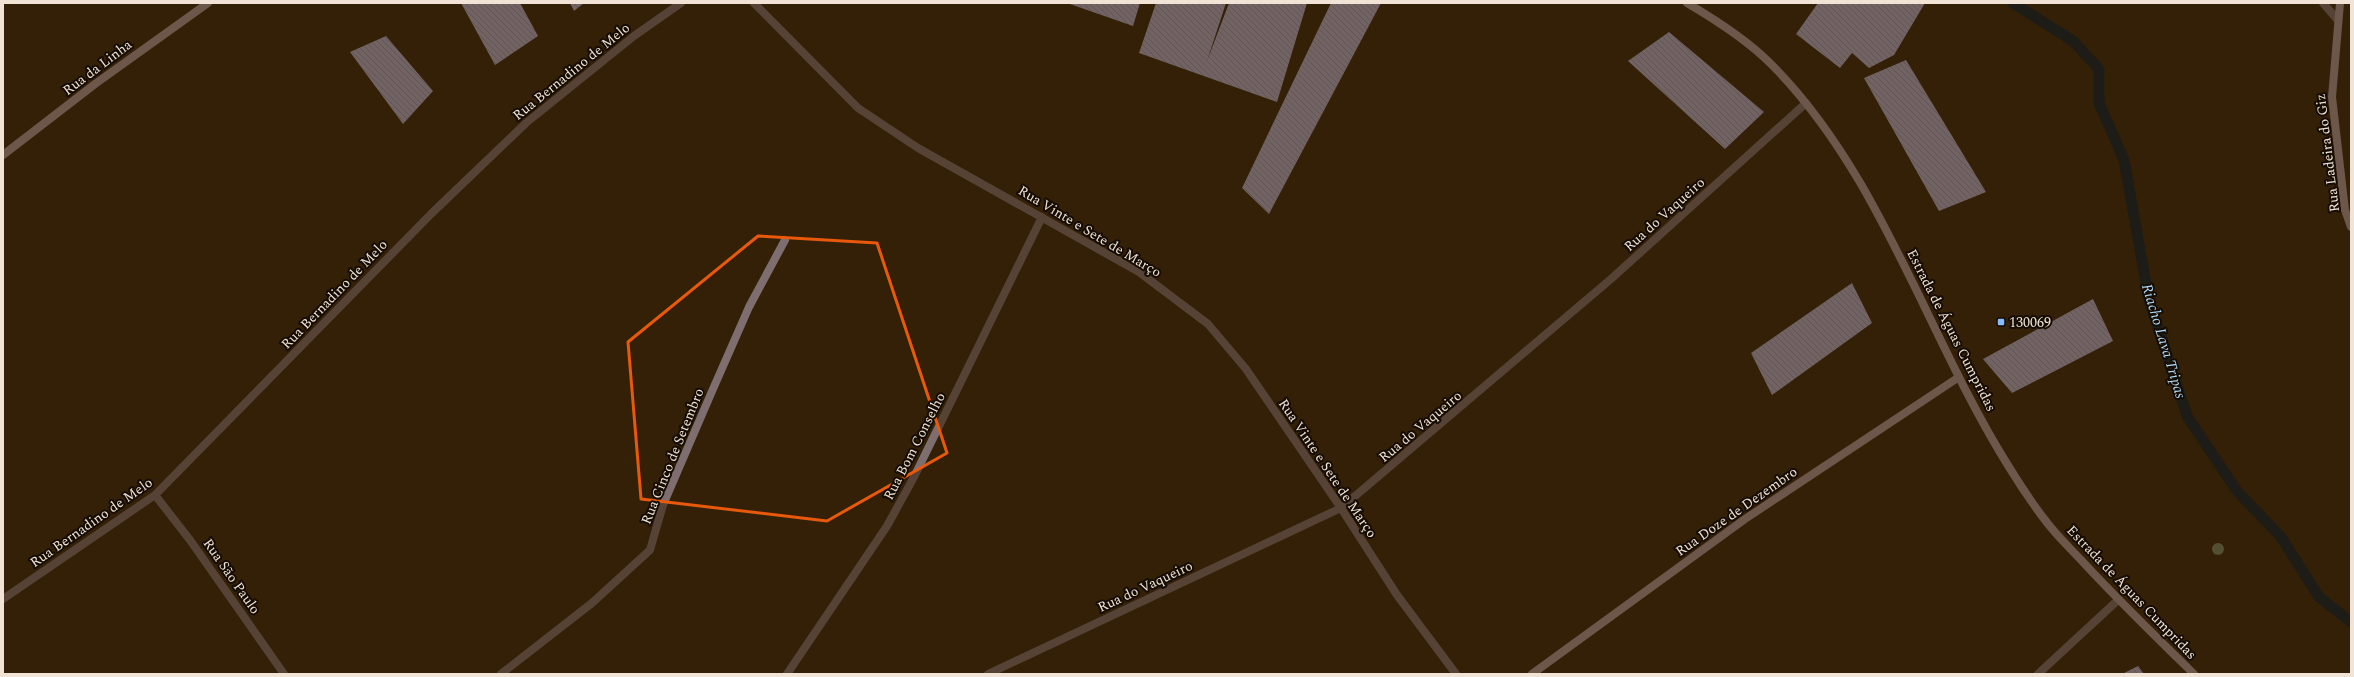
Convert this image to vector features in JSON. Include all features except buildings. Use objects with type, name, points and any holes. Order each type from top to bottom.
[{"type":"street","name":"Rua da Linha","points":[[3,155],[108,75],[208,3]]},
{"type":"street","name":"Rua Bernadino de Melo","points":[[3,600],[155,495],[432,212],[526,123],[634,36],[681,3]]},
{"type":"street","name":"Rua Vinte e Sete de Março","points":[[754,3],[858,108],[918,148],[1139,272],[1208,324],[1246,368],[1341,508],[1397,595],[1456,674]]},
{"type":"street","name":"Estrada de Águas Cumpridas","points":[[1687,3],[1722,24],[1770,62],[1806,103],[1846,160],[1857,179],[1924,302],[1959,377],[2008,466],[2045,521],[2118,600],[2194,674]]},
{"type":"street","points":[[2324,3],[2337,19]]},
{"type":"street","name":"Rua Ladeira do Giz","points":[[2340,3],[2337,19],[2332,96],[2345,210],[2351,227]]},
{"type":"street","name":"Rua do Vaqueiro","points":[[988,674],[1341,508],[1611,279],[1806,103]]},
{"type":"street","name":"Rua Bom Conselho","points":[[787,674],[887,526],[914,477],[1042,217]]},
{"type":"street","name":"Rua Cinco de Setembro","points":[[501,674],[592,603],[650,550],[663,505],[712,388],[750,307],[785,240]]},
{"type":"street","name":"Rua Doze de Dezembro","points":[[1532,674],[1745,519],[1959,377]]},
{"type":"street","name":"Rua São Paulo","points":[[155,495],[190,540],[284,674]]},
{"type":"street","points":[[2038,674],[2118,600]]},
{"type":"highlighted area","points":[[758,236],[877,243],[947,453],[827,521],[641,499],[628,342]]},
{"type":"waterway","name":"Riacho Lava Tripas","points":[[2013,3],[2073,41],[2099,69],[2099,103],[2124,160],[2149,300],[2187,416],[2237,491],[2281,537],[2319,597],[2351,622]]},
{"type":"place","name":"130069","points":[[2001,322]]}]
